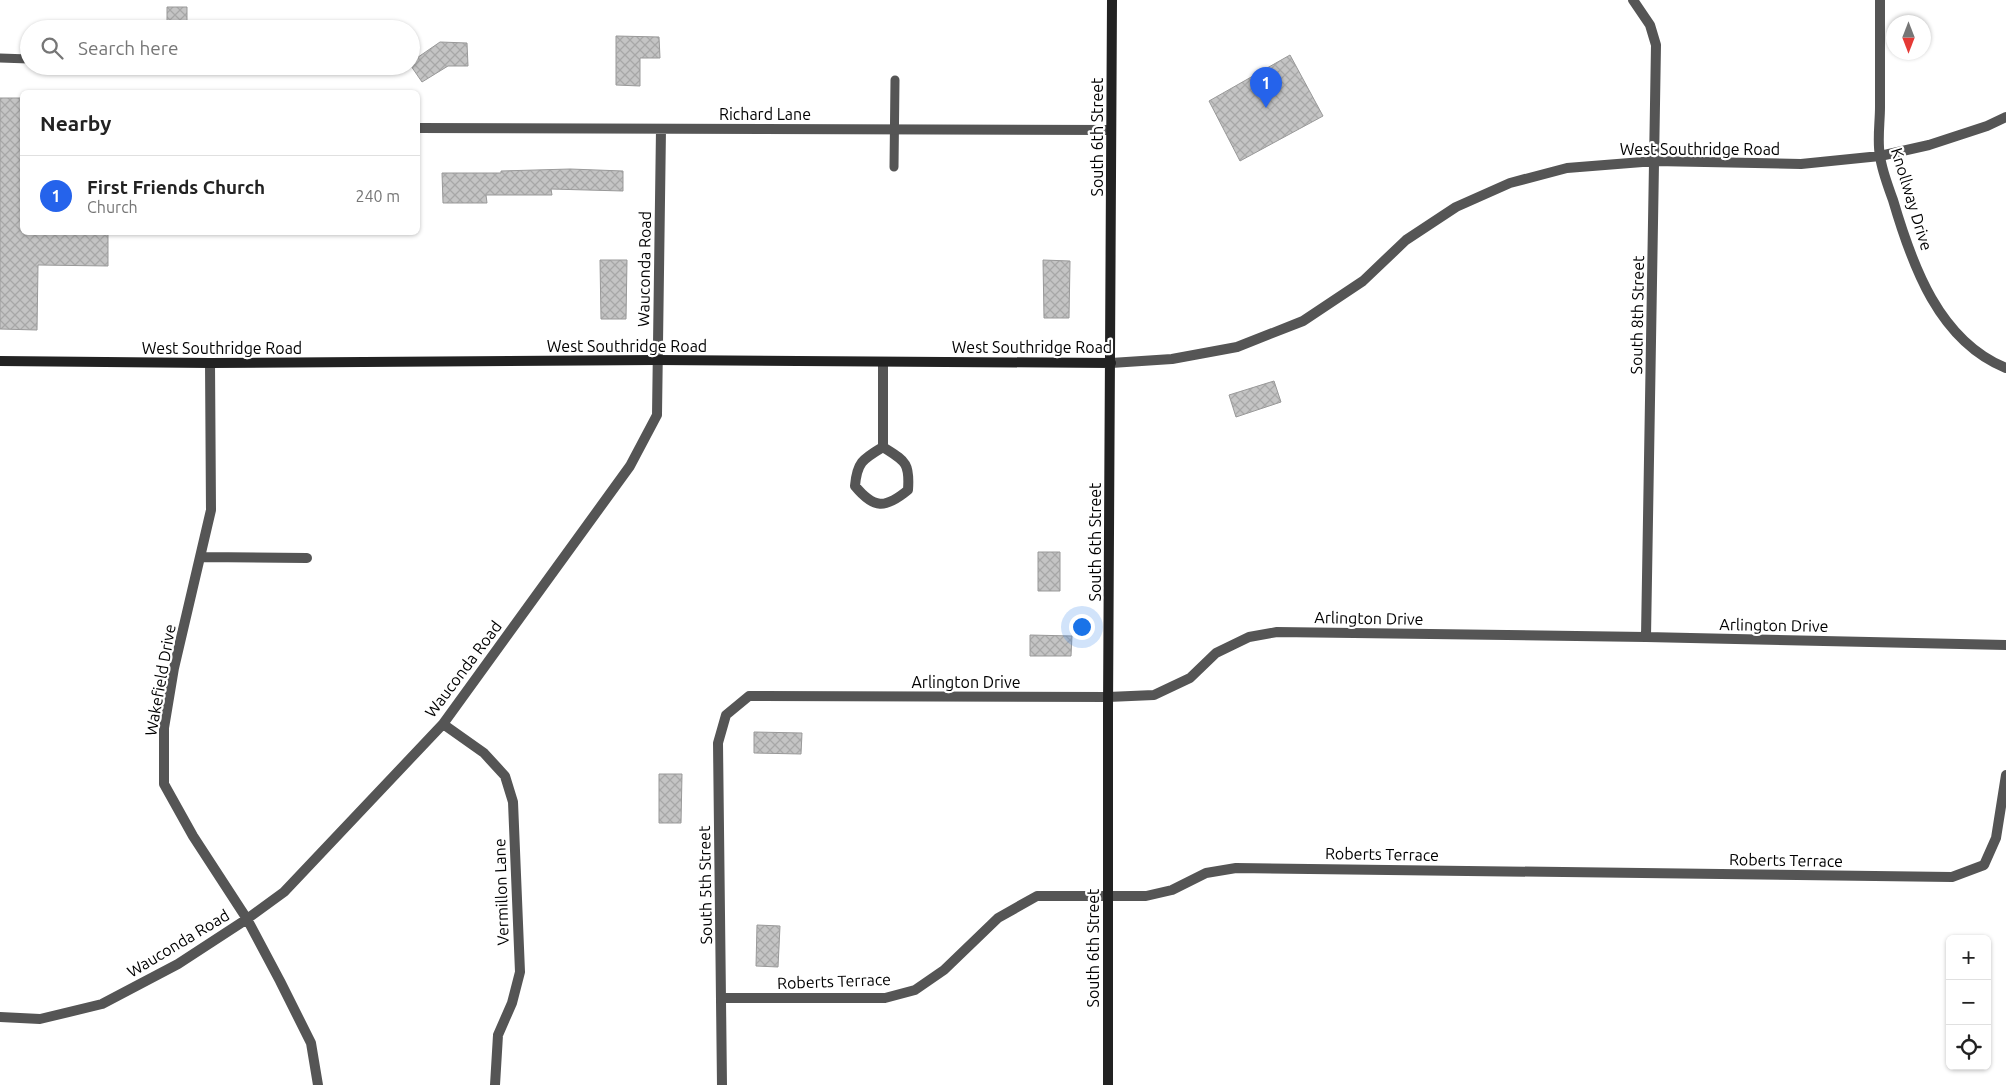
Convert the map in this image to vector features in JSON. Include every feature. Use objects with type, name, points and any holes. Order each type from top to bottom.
[{"type":"street","name":"South 6th Street","points":[[1108,1085],[1112,0]]},
{"type":"street","name":"South 8th Street","points":[[1633,0],[1650,25],[1656,45],[1646,637]]},
{"type":"street","name":"Knollway Drive","points":[[1880,0],[1880,156],[1898,219],[1927,291],[1936,307],[1954,331],[1972,349],[2006,368]]},
{"type":"street","name":"West Southridge Road","points":[[0,361],[210,363],[657,360],[1111,362],[1172,359],[1237,346],[1303,321],[1363,281],[1406,240],[1456,207],[1510,183],[1567,168],[1655,161],[1801,164],[1880,156],[1929,145],[1988,126],[2006,117]]},
{"type":"street","name":"Richard Lane","points":[[420,128],[1112,130]]},
{"type":"street","name":"Wauconda Road","points":[[0,1017],[40,1019],[102,1004],[178,964],[247,919],[284,892],[443,724],[630,466],[657,415],[661,129]]},
{"type":"street","points":[[883,362],[883,447]]},
{"type":"street","name":"Wakefield Drive","points":[[210,363],[211,510],[174,668],[164,728],[164,784],[193,836],[247,919],[311,1043],[318,1085]]},
{"type":"street","points":[[883,447],[904,460],[909,473],[908,490],[895,500],[880,504],[865,498],[855,486],[856,470],[867,457],[883,447]]},
{"type":"street","points":[[200,557],[307,558]]},
{"type":"street","name":"Arlington Drive","points":[[749,696],[1108,697],[1154,695],[1190,678],[1216,653],[1249,637],[1277,632],[1646,637],[2006,645]]},
{"type":"street","name":"South 5th Street","points":[[722,1085],[718,743],[726,715],[749,696]]},
{"type":"street","name":"Vermillon Lane","points":[[443,724],[484,753],[505,776],[512,802],[520,972],[512,1003],[498,1035],[495,1085]]},
{"type":"street","name":"Roberts Terrace","points":[[722,998],[885,998],[915,990],[944,970],[998,918],[1037,896],[1146,896],[1172,890],[1206,873],[1236,868],[1952,877],[1984,865],[1996,838],[2006,775]]},
{"type":"lane","points":[[0,58],[20,58]]},
{"type":"lane","points":[[894,167],[895,80]]},
{"type":"building","points":[[167,7],[187,7],[187,20],[167,20]]},
{"type":"building","points":[[616,36],[659,37],[660,58],[640,58],[640,86],[616,85]]},
{"type":"building","points":[[440,42],[467,43],[468,66],[448,66],[422,82],[417,75],[420,75],[420,56]]},
{"type":"building","points":[[1290,55],[1323,116],[1240,161],[1209,101]]},
{"type":"building","points":[[0,98],[20,98],[20,235],[108,235],[108,266],[38,265],[37,330],[0,329]]},
{"type":"building","points":[[570,169],[623,171],[623,191],[551,189],[552,195],[486,195],[487,203],[443,203],[442,173],[501,173],[501,171]]},
{"type":"building","points":[[600,260],[627,260],[626,319],[601,319]]},
{"type":"building","points":[[1043,260],[1070,261],[1069,318],[1044,318]]},
{"type":"building","points":[[1274,381],[1281,402],[1236,417],[1229,395]]},
{"type":"building","points":[[1038,552],[1060,552],[1060,591],[1038,591]]},
{"type":"building","points":[[1030,635],[1072,636],[1071,656],[1030,656]]},
{"type":"building","points":[[754,732],[802,733],[801,754],[754,753]]},
{"type":"building","points":[[659,774],[682,774],[681,823],[659,823]]},
{"type":"building","points":[[757,925],[780,926],[778,967],[756,966]]},
{"type":"place","name":"First Friends Church","points":[[1266,108]]}]
